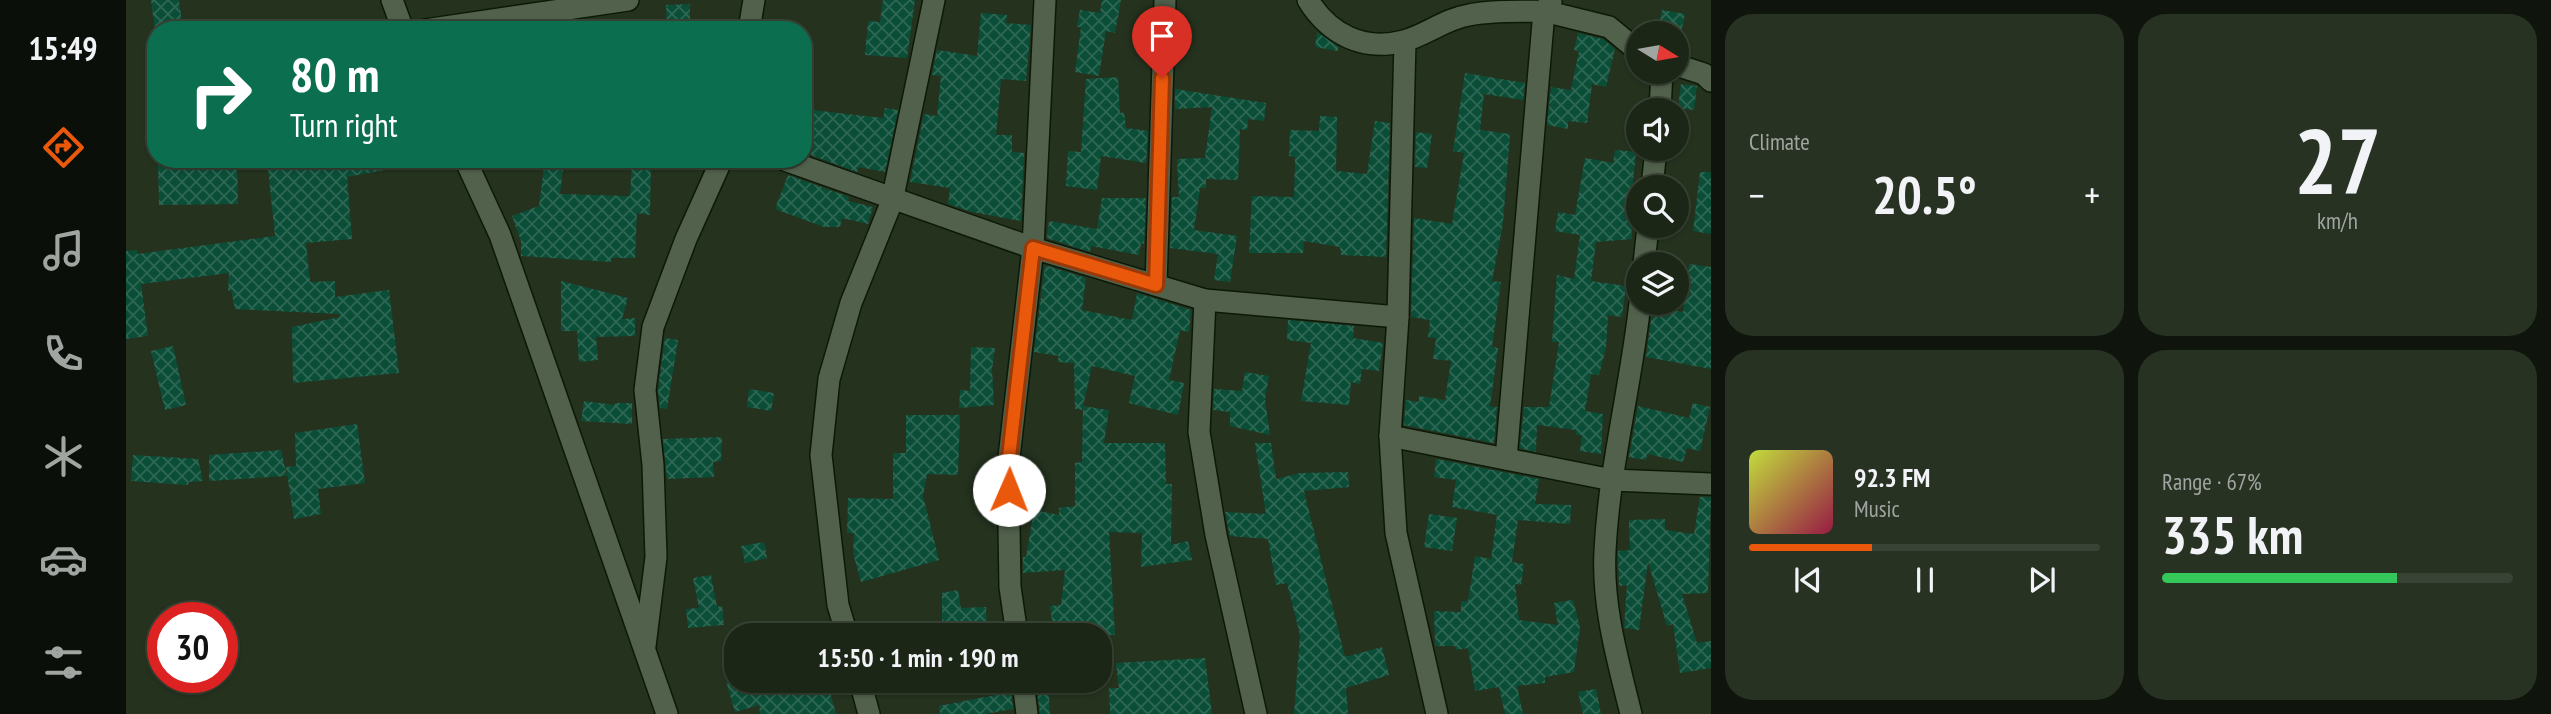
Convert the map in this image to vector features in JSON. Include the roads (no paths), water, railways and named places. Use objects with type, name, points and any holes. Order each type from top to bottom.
[{"type":"street","points":[[392,0],[400,21]]},
{"type":"street","points":[[473,21],[563,4],[628,0]]},
{"type":"street","points":[[750,21],[754,0]]},
{"type":"street","points":[[844,623],[838,604],[821,455],[828,391],[851,303],[892,201],[934,0]]},
{"type":"street","points":[[1015,623],[1010,587],[1008,466],[1033,248],[1045,0]]},
{"type":"street","points":[[1156,285],[1165,0]]},
{"type":"street","points":[[1308,0],[1328,26],[1347,39],[1376,45],[1405,41],[1439,24],[1470,14],[1548,5],[1609,27],[1626,41]]},
{"type":"street","points":[[1506,459],[1548,5]]},
{"type":"street","points":[[1405,41],[1398,317],[1390,436],[1396,533],[1437,714]]},
{"type":"street","points":[[1689,69],[1704,74],[1711,81]]},
{"type":"street","points":[[468,168],[500,235],[667,714]]},
{"type":"street","points":[[645,652],[656,557],[653,465],[645,390],[653,327],[686,239],[718,168]]},
{"type":"street","points":[[806,168],[892,201],[1033,248],[1205,300],[1398,317]]},
{"type":"street","points":[[1205,300],[1199,432],[1216,535],[1256,714]]},
{"type":"street","points":[[1630,714],[1609,619],[1605,553],[1612,480],[1638,315]]},
{"type":"street","points":[[1390,436],[1612,480],[1711,484]]},
{"type":"street","points":[[863,693],[869,714]]},
{"type":"street","points":[[1024,693],[1027,714]]}]
